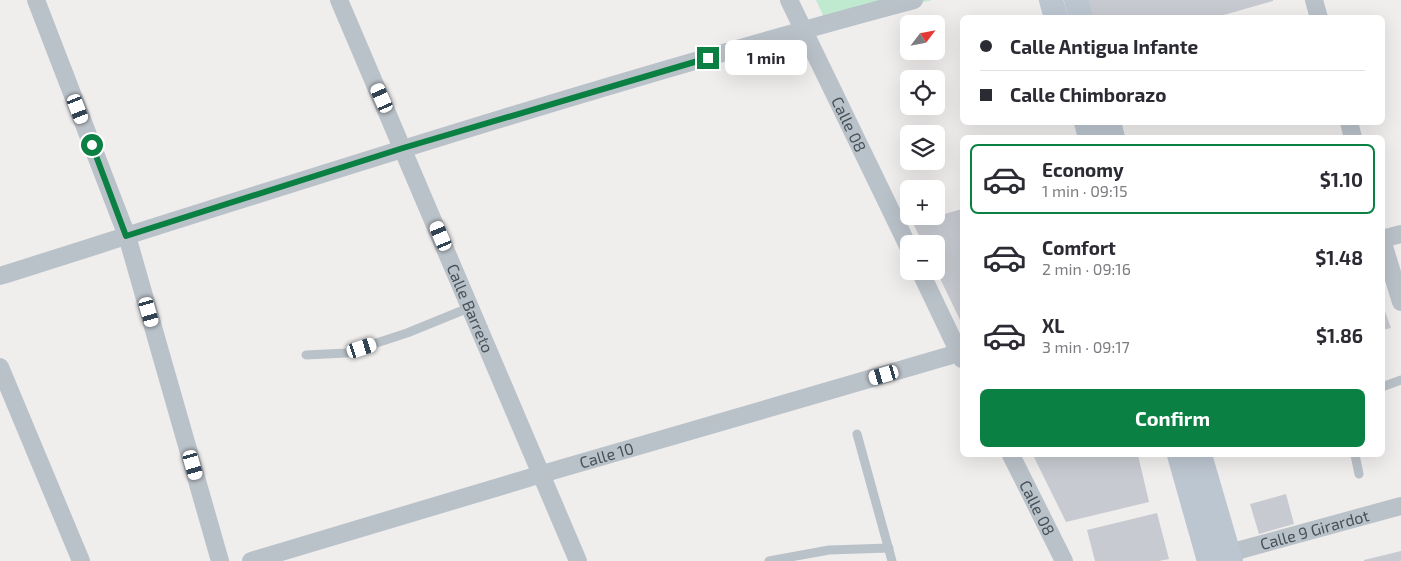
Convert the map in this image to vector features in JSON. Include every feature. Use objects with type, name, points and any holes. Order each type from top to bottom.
[{"type":"street","points":[[36,0],[126,236],[220,561]]},
{"type":"street","name":"Calle Barreto","points":[[339,0],[578,561]]},
{"type":"street","name":"Calle 08","points":[[789,0],[903,235]]},
{"type":"street","points":[[0,276],[403,148],[802,30],[914,0]]},
{"type":"street","points":[[1051,0],[1055,15]]},
{"type":"street","points":[[1076,0],[1080,15]]},
{"type":"street","points":[[1314,0],[1318,15]]},
{"type":"street","points":[[1385,239],[1401,234]]},
{"type":"street","points":[[1385,250],[1401,302]]},
{"type":"street","points":[[924,280],[960,351]]},
{"type":"street","name":"Calle 10","points":[[251,561],[542,474],[960,356]]},
{"type":"street","points":[[0,367],[81,561]]},
{"type":"street","name":"Calle 08","points":[[1012,457],[1064,561]]},
{"type":"street","points":[[1180,457],[1215,559]]},
{"type":"street","points":[[1200,457],[1215,559]]},
{"type":"street","name":"Calle 9 Girardot","points":[[1215,559],[1401,506]]},
{"type":"lane","points":[[306,356],[346,353],[407,334],[471,307]]},
{"type":"lane","points":[[1385,386],[1401,380]]},
{"type":"lane","points":[[857,434],[892,561]]},
{"type":"lane","points":[[1355,457],[1359,474]]},
{"type":"lane","points":[[769,561],[808,557],[829,550],[889,548]]},
{"type":"green space","points":[[816,0],[932,0],[828,26]]},
{"type":"building","points":[[1085,0],[1273,0],[1224,15],[1090,15]]},
{"type":"building","points":[[960,210],[960,320],[941,280],[945,280],[945,235],[919,235],[914,225],[945,225],[945,214]]},
{"type":"building","points":[[1385,311],[1391,328],[1385,329]]},
{"type":"building","points":[[1034,457],[1138,457],[1149,502],[1066,522]]},
{"type":"building","points":[[1286,494],[1294,524],[1259,534],[1250,504]]},
{"type":"building","points":[[1157,513],[1169,559],[1159,561],[1095,561],[1087,530]]},
{"type":"building","points":[[1401,551],[1401,561],[1364,561],[1364,560]]},
{"type":"route","points":[[92,145],[126,236],[403,148],[708,58]]}]
